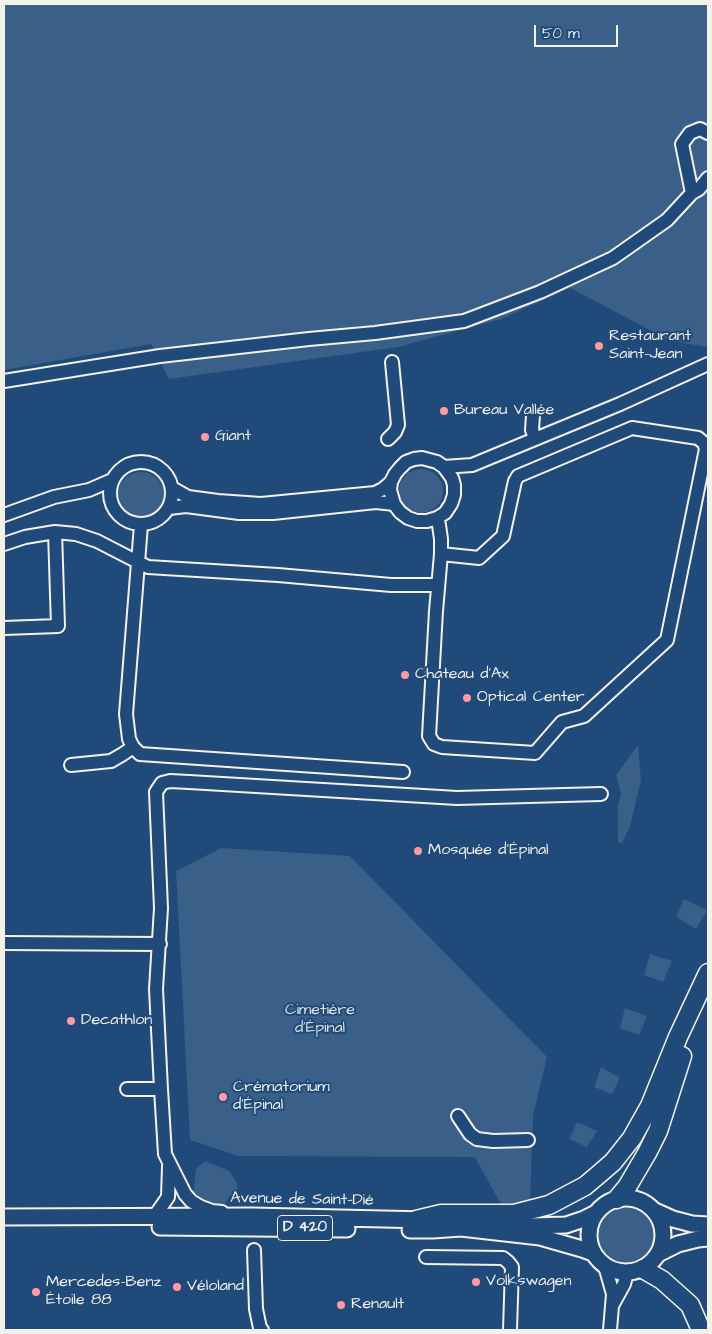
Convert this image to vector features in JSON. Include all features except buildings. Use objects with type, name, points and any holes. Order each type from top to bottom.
[{"type":"highway","points":[[617,1199],[627,1188],[648,1154],[658,1131],[708,974]]},
{"type":"highway","points":[[416,1220],[441,1214],[514,1214],[549,1205],[585,1186],[613,1162],[637,1130],[650,1106],[678,1037],[708,974]]},
{"type":"highway","points":[[635,1271],[662,1280],[690,1306],[701,1330]]},
{"type":"main road","points":[[660,1253],[664,1231],[661,1220],[647,1204],[628,1198],[617,1199],[605,1204],[592,1220],[589,1228],[589,1237],[593,1253],[598,1260],[614,1271],[635,1271],[650,1265],[660,1253],[678,1244],[708,1238]]},
{"type":"main road","points":[[655,1211],[673,1219],[692,1224],[708,1225]]},
{"type":"main road","name":"Avenue de Saint-Dié","points":[[4,1217],[252,1216],[458,1221],[533,1226],[566,1225],[596,1213]]},
{"type":"main road","name":"Avenue de Saint-Dié","points":[[4,1227],[108,1226],[433,1230],[461,1228],[540,1238],[582,1248],[593,1253]]},
{"type":"street","points":[[692,193],[682,144],[690,133],[700,129],[708,133]]},
{"type":"street","points":[[4,381],[160,356],[309,338],[375,333],[464,321],[540,292],[613,258],[667,220],[708,178]]},
{"type":"street","points":[[388,439],[395,432],[398,425],[392,362]]},
{"type":"street","points":[[444,467],[472,465],[620,404],[708,364]]},
{"type":"street","points":[[533,415],[532,430],[535,438]]},
{"type":"street","points":[[437,518],[441,539],[441,554],[429,736],[434,744],[442,746],[535,753],[562,722],[584,716],[667,640],[706,449],[704,443],[698,438],[632,428],[518,476],[514,481],[503,536],[479,558],[441,554]]},
{"type":"street","points":[[414,459],[430,459],[444,467],[452,478],[454,485],[454,495],[451,504],[445,512],[437,518],[417,521],[408,518],[400,512],[391,497],[394,474],[406,462],[414,459]]},
{"type":"street","points":[[136,462],[152,464],[162,470],[172,488],[169,508],[164,515],[149,524],[132,524],[124,520],[117,514],[109,498],[109,488],[112,480],[121,469],[128,464],[136,462]]},
{"type":"street","points":[[454,485],[472,465]]},
{"type":"street","points":[[4,515],[54,497],[90,490],[112,480]]},
{"type":"street","points":[[172,488],[188,497],[262,504],[375,493],[392,482]]},
{"type":"street","points":[[90,490],[109,498]]},
{"type":"street","points":[[169,508],[186,506],[239,513],[273,513],[376,502],[394,504]]},
{"type":"street","points":[[141,525],[126,714],[129,739],[133,747],[140,754],[403,772]]},
{"type":"street","points":[[4,544],[25,537],[55,532],[76,534],[97,541],[148,566],[391,585],[438,585]]},
{"type":"street","points":[[4,628],[58,626],[55,532]]},
{"type":"street","points":[[71,765],[111,761],[133,747]]},
{"type":"street","points":[[252,1216],[212,1211],[201,1207],[191,1200],[165,1154],[156,990],[161,908],[156,792],[162,783],[170,781],[457,798],[601,794]]},
{"type":"street","points":[[4,943],[160,944]]},
{"type":"street","points":[[127,1089],[161,1090]]},
{"type":"street","points":[[458,1116],[470,1134],[477,1139],[493,1141],[528,1140]]},
{"type":"street","points":[[154,1217],[168,1197],[169,1163]]},
{"type":"street","points":[[254,1250],[256,1309],[262,1330]]},
{"type":"street","points":[[426,1257],[503,1258],[508,1262],[512,1266],[510,1330]]},
{"type":"street","points":[[605,1266],[612,1294],[610,1330]]},
{"type":"street","points":[[611,1306],[624,1284],[635,1271]]},
{"type":"green space","points":[[4,4],[708,4],[708,347],[671,341],[570,288],[501,319],[398,347],[169,379],[151,344],[4,370]]},
{"type":"green space","points":[[425,469],[437,475],[442,482],[442,500],[437,507],[430,512],[417,513],[409,510],[402,503],[399,487],[402,479],[409,472]]},
{"type":"green space","points":[[141,472],[154,476],[160,482],[164,495],[160,508],[154,514],[141,518],[128,514],[122,508],[118,495],[122,482],[128,476]]},
{"type":"green space","points":[[638,745],[641,780],[630,826],[622,843],[618,842],[618,806],[621,794],[616,775]]},
{"type":"green space","name":"Cimetière d'Épinal","points":[[221,848],[350,856],[547,1057],[533,1116],[530,1205],[503,1208],[475,1157],[238,1156],[190,1140],[176,871]]},
{"type":"green space","points":[[684,899],[707,910],[696,929],[676,917]]},
{"type":"green space","points":[[650,954],[672,961],[663,982],[644,975]]},
{"type":"green space","points":[[625,1008],[647,1016],[639,1035],[620,1028]]},
{"type":"green space","points":[[601,1067],[620,1078],[612,1094],[594,1087]]},
{"type":"green space","points":[[577,1122],[597,1131],[587,1147],[569,1139]]},
{"type":"green space","points":[[205,1161],[230,1172],[237,1183],[237,1190],[230,1196],[225,1204],[225,1208],[214,1208],[192,1195],[196,1169]]},
{"type":"green space","points":[[626,1207],[637,1209],[646,1215],[652,1224],[654,1235],[652,1246],[646,1255],[637,1261],[626,1263],[615,1261],[606,1255],[600,1246],[598,1235],[600,1224],[606,1215],[615,1209]]},
{"type":"place","name":"Restaurant Saint-Jean","points":[[599,346]]},
{"type":"place","name":"Bureau Vallée","points":[[444,411]]},
{"type":"place","name":"Giant","points":[[205,437]]},
{"type":"place","name":"Chateau d'Ax","points":[[405,675]]},
{"type":"place","name":"Optical Center","points":[[467,698]]},
{"type":"place","name":"Mosquée d'Épinal","points":[[418,851]]},
{"type":"place","name":"Decathlon","points":[[71,1021]]},
{"type":"place","name":"Crématorium d'Épinal","points":[[223,1097]]},
{"type":"place","name":"Volkswagen","points":[[476,1282]]},
{"type":"place","name":"Véloland","points":[[177,1287]]},
{"type":"place","name":"Mercedes-Benz Étoile 88","points":[[36,1292]]},
{"type":"place","name":"Renault","points":[[341,1305]]}]
